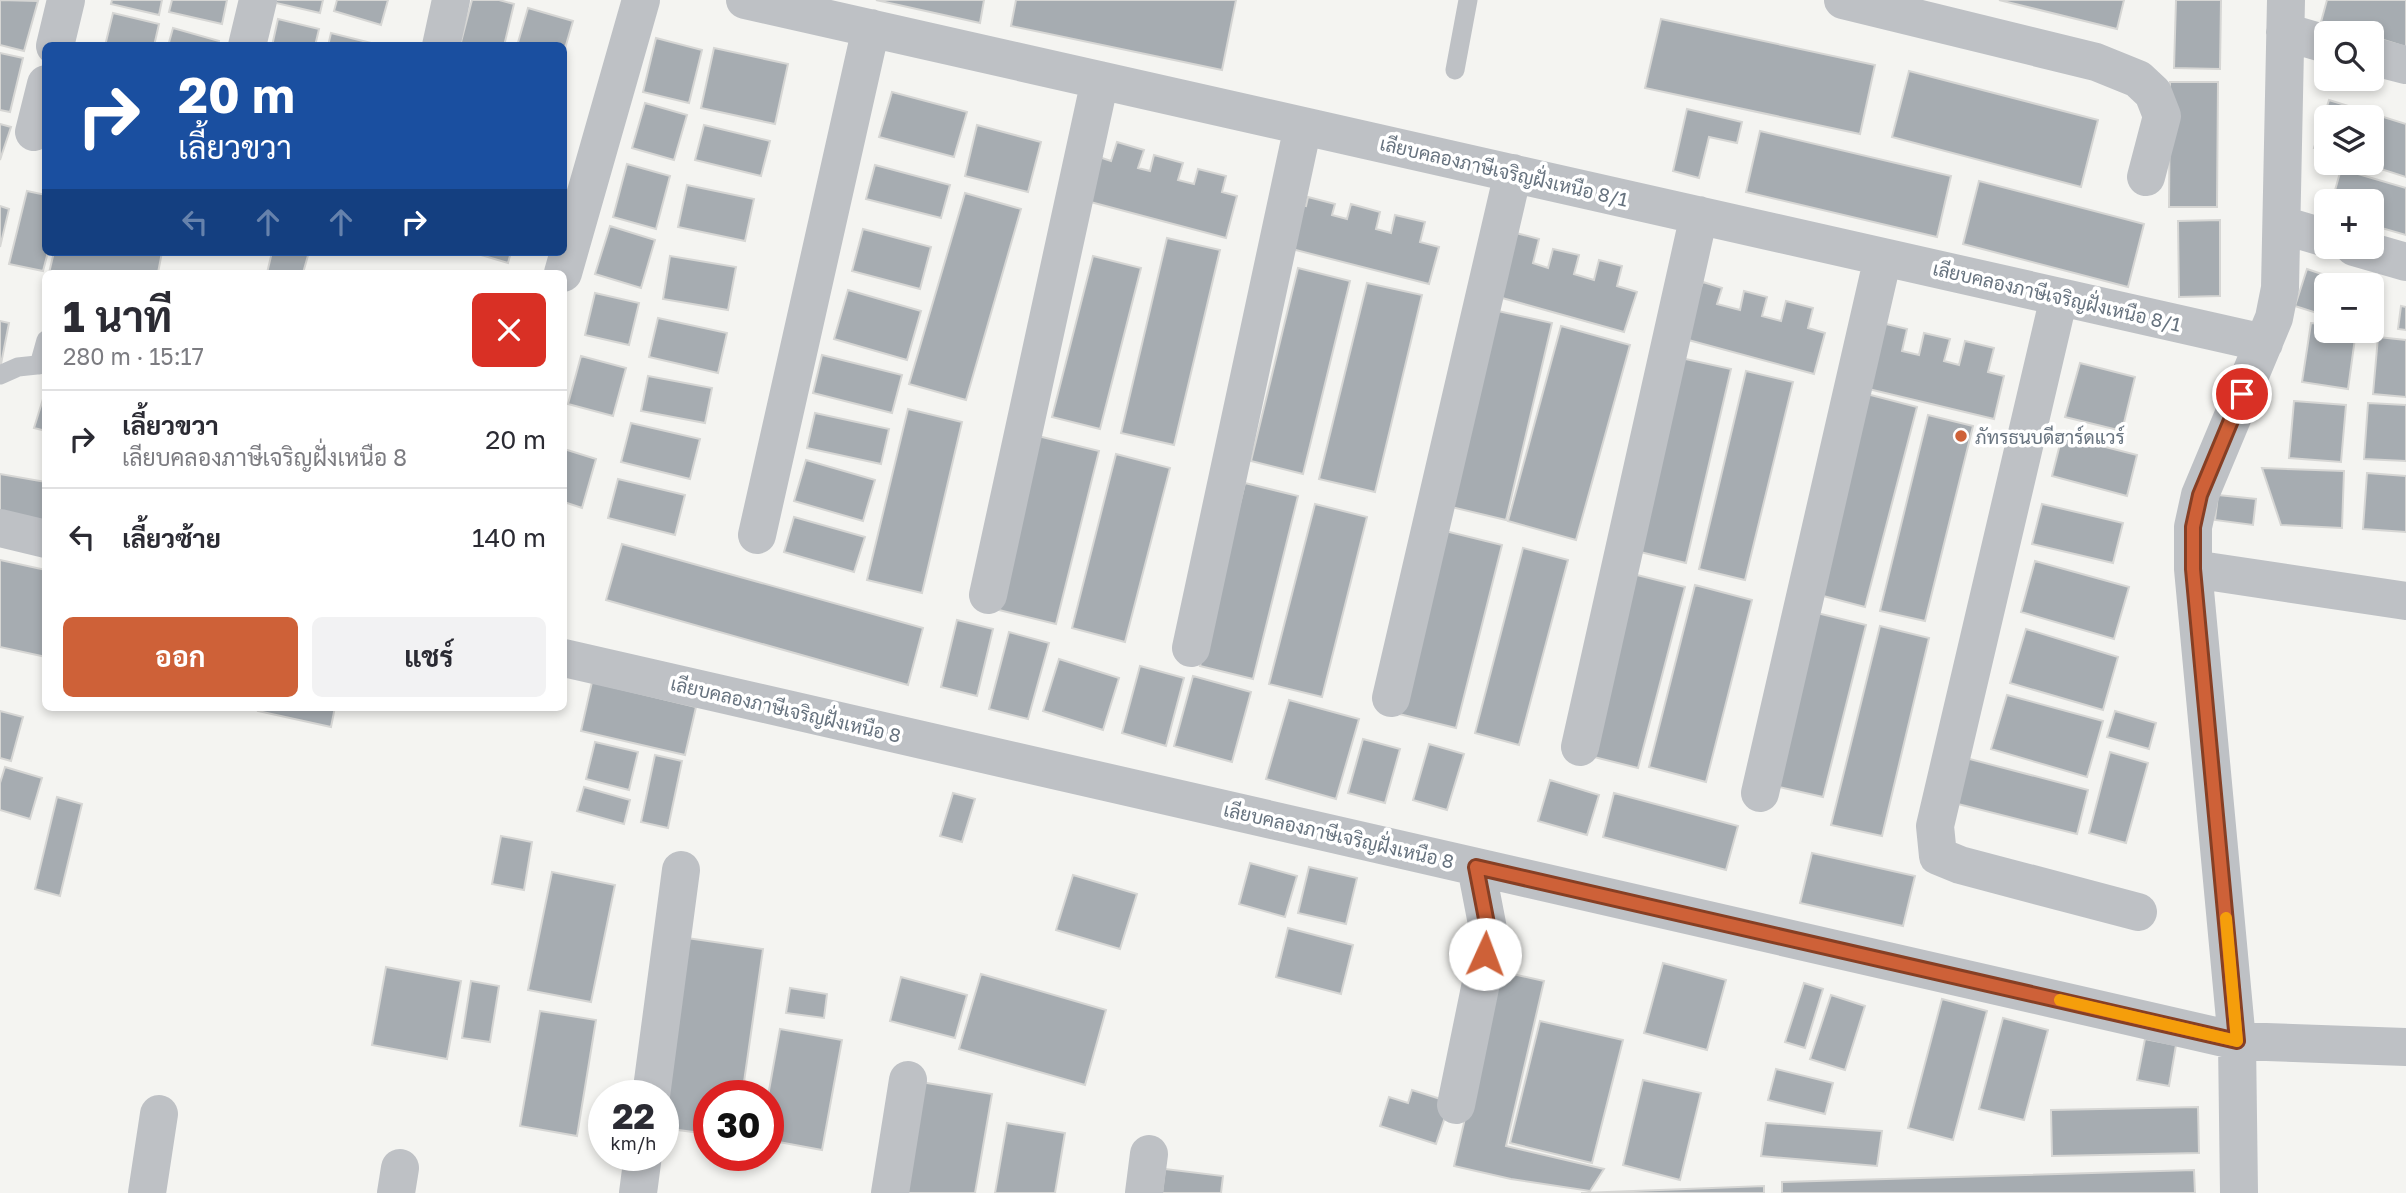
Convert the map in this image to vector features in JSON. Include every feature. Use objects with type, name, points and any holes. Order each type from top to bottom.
[{"type":"street","points":[[56,42],[65,0]]},
{"type":"street","points":[[248,42],[258,0]]},
{"type":"street","points":[[442,42],[451,0]]},
{"type":"street","points":[[564,270],[641,0]]},
{"type":"street","name":"เลียบคลองภาษีเจริญฝั่งเหนือ 8/1","points":[[745,0],[2264,343]]},
{"type":"street","points":[[1843,0],[2096,62],[2138,79],[2153,93],[2162,116],[2146,177]]},
{"type":"street","points":[[2286,16],[2314,36]]},
{"type":"street","points":[[2239,1193],[2237,1041],[2193,569],[2193,527],[2200,495],[2264,343],[2280,288],[2286,16]]},
{"type":"street","points":[[757,535],[871,28]]},
{"type":"street","points":[[2384,59],[2406,65]]},
{"type":"street","points":[[988,595],[1100,80]]},
{"type":"street","points":[[34,132],[42,100]]},
{"type":"street","points":[[1191,649],[1303,126]]},
{"type":"street","points":[[1391,698],[1513,173]]},
{"type":"street","points":[[1580,747],[1699,215]]},
{"type":"street","points":[[2282,225],[2314,234]]},
{"type":"street","points":[[2384,256],[2406,262]]},
{"type":"street","points":[[1760,793],[1883,257]]},
{"type":"street","points":[[2059,297],[1936,826],[1938,856],[1960,865],[2138,912]]},
{"type":"street","points":[[0,528],[42,538]]},
{"type":"street","points":[[2193,569],[2406,601]]},
{"type":"street","name":"เลียบคลองภาษีเจริญฝั่งเหนือ 8","points":[[567,659],[2237,1041],[2406,1047]]},
{"type":"street","points":[[1455,1105],[1482,978],[1488,929],[1476,867]]},
{"type":"street","points":[[653,1080],[681,870]]},
{"type":"street","points":[[890,1193],[908,1080]]},
{"type":"street","points":[[147,1193],[159,1114]]},
{"type":"street","points":[[1144,1193],[1149,1154]]},
{"type":"street","points":[[638,1193],[641,1171]]},
{"type":"lane","points":[[1455,70],[1468,0]]},
{"type":"lane","points":[[0,374],[18,367],[42,365]]},
{"type":"building","points":[[0,0],[38,1],[24,51],[0,45]]},
{"type":"building","points":[[112,0],[162,0],[159,15],[111,4]]},
{"type":"building","points":[[172,0],[227,0],[222,24],[169,12]]},
{"type":"building","points":[[276,0],[323,0],[320,13],[276,3]]},
{"type":"building","points":[[337,0],[388,0],[381,25],[334,11]]},
{"type":"building","points":[[472,0],[499,0],[514,4],[505,42],[461,42]]},
{"type":"building","points":[[876,0],[984,0],[980,23]]},
{"type":"building","points":[[1016,0],[1236,0],[1222,70],[1011,26]]},
{"type":"building","points":[[1999,0],[2124,0],[2117,29]]},
{"type":"building","points":[[2176,0],[2221,0],[2220,69],[2174,68]]},
{"type":"building","points":[[2327,0],[2406,0],[2406,47],[2384,40],[2384,21],[2321,21]]},
{"type":"building","points":[[528,8],[573,21],[567,42],[518,42]]},
{"type":"building","points":[[113,13],[159,24],[155,42],[106,42]]},
{"type":"building","points":[[278,19],[319,29],[316,42],[273,42]]},
{"type":"building","points":[[1661,19],[1875,65],[1860,134],[1645,88]]},
{"type":"building","points":[[173,28],[219,41],[219,42],[169,42]]},
{"type":"building","points":[[331,33],[367,42],[329,42]]},
{"type":"building","points":[[656,38],[702,50],[689,103],[643,92]]},
{"type":"building","points":[[714,48],[788,64],[775,124],[701,108]]},
{"type":"building","points":[[0,53],[23,58],[10,112],[0,110]]},
{"type":"building","points":[[1909,71],[2098,120],[2081,187],[1892,137]]},
{"type":"building","points":[[2170,82],[2218,82],[2217,207],[2169,207]]},
{"type":"building","points":[[892,92],[967,112],[954,157],[879,137]]},
{"type":"building","points":[[2329,100],[2345,105],[2327,105]]},
{"type":"building","points":[[645,103],[687,115],[674,160],[632,148]]},
{"type":"building","points":[[1687,109],[1742,122],[1737,143],[1709,137],[1699,178],[1673,171]]},
{"type":"building","points":[[2384,117],[2406,124],[2406,177],[2384,170]]},
{"type":"building","points":[[0,124],[11,127],[0,160]]},
{"type":"building","points":[[704,125],[770,141],[761,176],[695,160]]},
{"type":"building","points":[[977,125],[1041,142],[1028,192],[965,176]]},
{"type":"building","points":[[1760,131],[1951,176],[1937,237],[1746,192]]},
{"type":"building","points":[[1117,142],[1144,150],[1138,168],[1150,171],[1154,155],[1183,163],[1178,180],[1194,184],[1198,169],[1226,176],[1222,192],[1237,196],[1226,238],[1083,200],[1096,156],[1111,161]]},
{"type":"building","points":[[627,164],[670,176],[656,229],[613,217]]},
{"type":"building","points":[[875,165],[950,185],[941,218],[866,199]]},
{"type":"building","points":[[2339,175],[2362,175],[2406,188],[2406,235],[2384,229],[2384,189],[2335,189]]},
{"type":"building","points":[[1979,181],[2144,224],[2128,287],[1963,244]]},
{"type":"building","points":[[687,185],[754,199],[745,241],[678,227]]},
{"type":"building","points":[[27,191],[42,194],[42,256],[47,256],[43,270],[9,264]]},
{"type":"building","points":[[965,193],[1021,209],[966,400],[909,384]]},
{"type":"building","points":[[1308,197],[1335,204],[1332,215],[1347,219],[1351,204],[1380,212],[1376,229],[1391,233],[1395,215],[1425,222],[1420,242],[1439,247],[1429,284],[1284,247],[1296,204],[1306,206]]},
{"type":"building","points":[[0,206],[9,209],[0,247]]},
{"type":"building","points":[[2220,220],[2220,296],[2179,297],[2178,221]]},
{"type":"building","points":[[610,226],[655,240],[641,288],[595,274]]},
{"type":"building","points":[[863,229],[931,247],[920,289],[852,271]]},
{"type":"building","points":[[1516,233],[1539,239],[1533,263],[1548,268],[1553,249],[1579,255],[1574,274],[1594,280],[1599,260],[1622,266],[1617,286],[1637,292],[1624,332],[1495,296]]},
{"type":"building","points":[[1167,238],[1220,250],[1174,445],[1121,433]]},
{"type":"building","points":[[53,256],[161,256],[159,270],[50,270]]},
{"type":"building","points":[[271,256],[308,256],[304,270],[268,270]]},
{"type":"building","points":[[484,256],[510,256],[508,263]]},
{"type":"building","points":[[670,256],[736,267],[728,310],[663,299]]},
{"type":"building","points":[[1093,256],[1141,268],[1100,429],[1052,417]]},
{"type":"building","points":[[1298,268],[1350,281],[1303,474],[1251,461]]},
{"type":"building","points":[[2307,269],[2319,273],[2314,273],[2314,312],[2295,306]]},
{"type":"building","points":[[1703,282],[1722,288],[1717,304],[1740,310],[1744,291],[1767,297],[1762,316],[1781,321],[1786,301],[1813,308],[1808,328],[1825,333],[1814,374],[1681,338]]},
{"type":"building","points":[[1367,283],[1422,295],[1375,492],[1319,479]]},
{"type":"building","points":[[848,290],[921,311],[907,360],[834,339]]},
{"type":"building","points":[[595,293],[639,303],[629,345],[585,335]]},
{"type":"building","points":[[2401,306],[2406,307],[2406,330],[2398,329]]},
{"type":"building","points":[[1489,309],[1552,323],[1506,520],[1443,505]]},
{"type":"building","points":[[658,318],[727,333],[718,373],[649,357]]},
{"type":"building","points":[[0,321],[9,323],[0,369]]},
{"type":"building","points":[[1882,323],[1907,329],[1902,351],[1919,355],[1924,333],[1950,339],[1944,361],[1959,365],[1965,341],[1994,348],[1988,372],[2004,376],[1994,419],[1856,386]]},
{"type":"building","points":[[2311,323],[2314,323],[2314,343],[2354,343],[2348,389],[2302,382]]},
{"type":"building","points":[[1561,326],[1630,345],[1576,540],[1508,521]]},
{"type":"building","points":[[2384,338],[2406,340],[2406,397],[2373,394],[2377,343],[2384,343]]},
{"type":"building","points":[[822,355],[902,375],[892,413],[813,393]]},
{"type":"building","points":[[581,356],[626,368],[613,416],[568,404]]},
{"type":"building","points":[[1681,358],[1731,369],[1686,563],[1636,551]]},
{"type":"building","points":[[2080,363],[2135,377],[2122,431],[2065,417]]},
{"type":"building","points":[[1746,371],[1793,382],[1745,580],[1699,569]]},
{"type":"building","points":[[648,376],[712,388],[705,423],[641,411]]},
{"type":"building","points":[[1863,393],[1917,407],[1865,607],[1812,593]]},
{"type":"building","points":[[2294,401],[2346,405],[2341,462],[2289,458]]},
{"type":"building","points":[[42,402],[42,430],[34,428]]},
{"type":"building","points":[[2368,403],[2406,405],[2406,461],[2364,459]]},
{"type":"building","points":[[908,409],[962,422],[922,593],[867,580]]},
{"type":"building","points":[[815,413],[889,429],[881,464],[807,448]]},
{"type":"building","points":[[1928,415],[1973,426],[1925,621],[1880,611]]},
{"type":"building","points":[[631,423],[700,439],[690,479],[621,462]]},
{"type":"building","points":[[1038,436],[1099,451],[1056,624],[995,609]]},
{"type":"building","points":[[2062,436],[2137,455],[2127,496],[2052,476]]},
{"type":"building","points":[[567,450],[596,459],[582,508],[567,503]]},
{"type":"building","points":[[1116,454],[1170,468],[1125,642],[1072,628]]},
{"type":"building","points":[[806,460],[875,480],[863,521],[794,501]]},
{"type":"building","points":[[2262,468],[2344,471],[2342,528],[2281,525]]},
{"type":"building","points":[[2367,473],[2406,476],[2406,532],[2363,529]]},
{"type":"building","points":[[0,474],[42,481],[42,525],[0,516]]},
{"type":"building","points":[[618,479],[685,495],[675,535],[608,518]]},
{"type":"building","points":[[1245,483],[1298,496],[1253,679],[1200,666]]},
{"type":"building","points":[[2218,495],[2256,499],[2253,525],[2215,520]]},
{"type":"building","points":[[1315,504],[1367,517],[1322,697],[1269,684]]},
{"type":"building","points":[[2042,504],[2123,523],[2113,563],[2032,544]]},
{"type":"building","points":[[794,517],[865,537],[854,572],[784,552]]},
{"type":"building","points":[[1437,529],[1502,545],[1456,728],[1391,712]]},
{"type":"building","points":[[622,544],[923,628],[908,685],[606,600]]},
{"type":"building","points":[[1523,548],[1568,560],[1519,745],[1475,733]]},
{"type":"building","points":[[0,560],[42,569],[42,656],[0,647]]},
{"type":"building","points":[[2035,561],[2129,587],[2114,639],[2021,612]]},
{"type":"building","points":[[1633,574],[1685,587],[1638,768],[1586,755]]},
{"type":"building","points":[[1695,585],[1752,600],[1706,782],[1649,767]]},
{"type":"building","points":[[1813,612],[1866,625],[1823,797],[1770,785]]},
{"type":"building","points":[[957,620],[993,629],[977,696],[941,687]]},
{"type":"building","points":[[1880,626],[1929,638],[1882,836],[1831,825]]},
{"type":"building","points":[[2026,629],[2118,657],[2103,710],[2010,683]]},
{"type":"building","points":[[1009,632],[1049,643],[1028,719],[989,709]]},
{"type":"building","points":[[1059,659],[1119,678],[1103,730],[1043,711]]},
{"type":"building","points":[[1140,666],[1184,678],[1166,746],[1122,733]]},
{"type":"building","points":[[1193,676],[1251,692],[1232,762],[1174,746]]},
{"type":"building","points":[[592,682],[696,707],[685,755],[581,731]]},
{"type":"building","points":[[2007,695],[2103,721],[2087,777],[1991,749]]},
{"type":"building","points":[[1289,700],[1359,719],[1336,799],[1266,779]]},
{"type":"building","points":[[0,711],[23,717],[11,761],[0,758]]},
{"type":"building","points":[[258,711],[334,711],[331,727]]},
{"type":"building","points":[[2115,711],[2156,723],[2149,749],[2107,737]]},
{"type":"building","points":[[1363,739],[1400,749],[1385,803],[1348,793]]},
{"type":"building","points":[[595,742],[638,752],[629,790],[586,779]]},
{"type":"building","points":[[1429,744],[1464,754],[1447,810],[1413,800]]},
{"type":"building","points":[[2110,752],[2148,763],[2126,843],[2089,833]]},
{"type":"building","points":[[655,755],[682,761],[668,828],[641,822]]},
{"type":"building","points":[[1962,757],[2088,790],[2077,834],[1950,802]]},
{"type":"building","points":[[5,767],[42,778],[30,819],[0,810],[0,783]]},
{"type":"building","points":[[1550,780],[1599,795],[1587,835],[1538,821]]},
{"type":"building","points":[[584,787],[630,800],[624,824],[577,811]]},
{"type":"building","points":[[953,793],[975,799],[962,842],[940,836]]},
{"type":"building","points":[[1614,793],[1738,826],[1726,870],[1603,837]]},
{"type":"building","points":[[57,797],[82,804],[60,896],[35,889]]},
{"type":"building","points":[[501,836],[532,842],[524,890],[492,884]]},
{"type":"building","points":[[1812,853],[1915,876],[1903,926],[1800,903]]},
{"type":"building","points":[[1250,863],[1297,876],[1285,917],[1239,904]]},
{"type":"building","points":[[1309,867],[1357,878],[1346,924],[1298,913]]},
{"type":"building","points":[[552,872],[615,885],[591,1002],[528,990]]},
{"type":"building","points":[[1073,875],[1137,894],[1120,949],[1056,930]]},
{"type":"building","points":[[1288,928],[1353,945],[1341,994],[1276,977]]},
{"type":"building","points":[[687,938],[763,949],[744,1080],[693,1080],[693,1132],[679,1130],[679,1080],[666,1080]]},
{"type":"building","points":[[1663,963],[1726,980],[1707,1050],[1644,1033]]},
{"type":"building","points":[[386,967],[461,981],[447,1059],[372,1045]]},
{"type":"building","points":[[1499,971],[1544,981],[1506,1146],[1604,1169],[1590,1191],[1511,1179],[1454,1166]]},
{"type":"building","points":[[981,974],[1106,1010],[1085,1085],[959,1049]]},
{"type":"building","points":[[901,977],[967,995],[955,1038],[890,1021]]},
{"type":"building","points":[[471,981],[499,986],[490,1042],[462,1038]]},
{"type":"building","points":[[1804,983],[1823,989],[1805,1048],[1785,1042]]},
{"type":"building","points":[[790,988],[827,994],[824,1018],[786,1013]]},
{"type":"building","points":[[1831,995],[1865,1006],[1845,1070],[1810,1059]]},
{"type":"building","points":[[1942,999],[1987,1011],[1953,1140],[1908,1128]]},
{"type":"building","points":[[540,1011],[596,1020],[577,1136],[520,1126]]},
{"type":"building","points":[[2003,1018],[2048,1030],[2024,1120],[1979,1109]]},
{"type":"building","points":[[1540,1021],[1623,1040],[1592,1163],[1510,1143]]},
{"type":"building","points":[[780,1029],[842,1040],[822,1150],[784,1143],[784,1080],[771,1080]]},
{"type":"building","points":[[2145,1039],[2176,1045],[2169,1086],[2137,1080]]},
{"type":"building","points":[[1776,1069],[1833,1083],[1825,1114],[1768,1100]]},
{"type":"building","points":[[1643,1080],[1701,1093],[1680,1180],[1623,1165]]},
{"type":"building","points":[[921,1082],[992,1094],[975,1193],[901,1193]]},
{"type":"building","points":[[1412,1090],[1450,1102],[1436,1144],[1380,1126],[1389,1097],[1408,1103]]},
{"type":"building","points":[[2198,1107],[2199,1153],[2052,1156],[2051,1110]]},
{"type":"building","points":[[1007,1123],[1065,1133],[1055,1193],[995,1193]]},
{"type":"building","points":[[1766,1123],[1882,1131],[1877,1166],[1761,1156]]},
{"type":"building","points":[[1165,1169],[1223,1176],[1221,1193],[1162,1193]]},
{"type":"building","points":[[2194,1170],[2195,1193],[1782,1193],[1782,1182]]},
{"type":"building","points":[[1764,1186],[1764,1193],[1581,1193]]},
{"type":"slow traffic","points":[[2060,1000],[2237,1041],[2226,918]]},
{"type":"place","name":"ภัทรธนบดีฮาร์ดแวร์","points":[[1961,436]]},
{"type":"route","points":[[1485,954],[1488,929],[1476,867],[2237,1041],[2193,569],[2193,527],[2200,495],[2242,394]]}]
